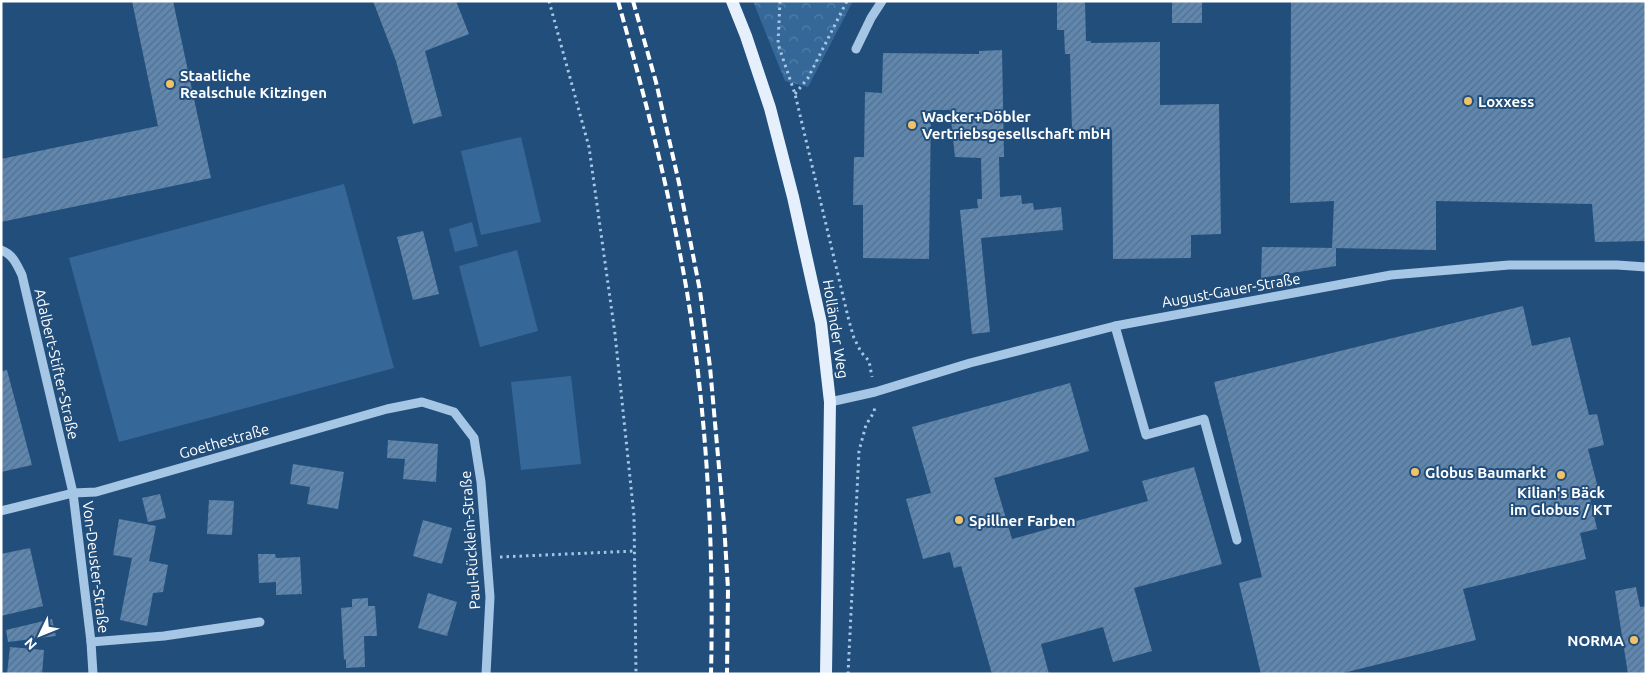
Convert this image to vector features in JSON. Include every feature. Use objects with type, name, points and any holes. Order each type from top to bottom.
[{"type":"main road","name":"Holländer Weg","points":[[732,1],[770,108],[793,197],[821,323],[830,402],[826,674]]},
{"type":"street","points":[[856,49],[871,18],[882,1]]},
{"type":"street","name":"Adalbert-Stifter-Straße","points":[[1,250],[15,260],[22,275],[73,493]]},
{"type":"street","name":"August-Gauer-Straße","points":[[830,402],[875,392],[970,363],[1115,326],[1390,275],[1510,265],[1617,265],[1646,267]]},
{"type":"street","points":[[1115,326],[1146,435],[1204,419],[1236,540]]},
{"type":"street","name":"Goethestraße","points":[[1,511],[73,493],[96,492],[387,409],[422,402],[454,412]]},
{"type":"street","name":"Paul-Rücklein-Straße","points":[[454,412],[474,438],[481,482],[490,596],[486,674]]},
{"type":"street","name":"Von-Deuster-Straße","points":[[73,493],[91,642],[93,674]]},
{"type":"street","points":[[91,642],[164,636],[260,622]]},
{"type":"path","points":[[549,1],[589,147],[615,334],[634,516],[636,674]]},
{"type":"path","points":[[795,94],[808,78],[847,1]]},
{"type":"path","points":[[487,557],[635,551]]},
{"type":"green space","points":[[753,1],[853,1],[808,87],[785,81]]},
{"type":"green space","points":[[521,137],[541,222],[481,235],[461,151]]},
{"type":"green space","points":[[344,184],[394,368],[119,442],[69,258]]},
{"type":"green space","points":[[472,222],[478,246],[455,252],[449,229]]},
{"type":"green space","points":[[517,250],[538,331],[480,347],[459,266]]},
{"type":"green space","points":[[571,376],[581,464],[521,470],[511,382]]},
{"type":"building","name":"Staatliche Realschule Kitzingen","points":[[132,1],[173,1],[211,178],[1,222],[1,159],[158,126]]},
{"type":"building","points":[[373,1],[456,1],[469,34],[425,51],[442,116],[413,124],[396,61]]},
{"type":"building","points":[[1057,1],[1085,1],[1086,41],[1091,41],[1091,43],[1160,42],[1160,105],[1219,104],[1221,234],[1191,235],[1191,258],[1113,259],[1112,130],[1072,131],[1070,54],[1065,54],[1064,30],[1057,30]]},
{"type":"building","points":[[1172,1],[1202,1],[1202,23],[1172,23]]},
{"type":"building","name":"Loxxess","points":[[1291,1],[1646,1],[1646,241],[1595,242],[1592,204],[1436,201],[1436,250],[1332,248],[1334,201],[1290,203]]},
{"type":"building","name":"Wacker+Döbler Vertriebsgesellschaft mbH","points":[[1002,50],[1004,157],[999,157],[1000,197],[1021,195],[1022,204],[1033,203],[1034,210],[1061,207],[1063,230],[981,238],[990,332],[972,334],[960,210],[978,208],[977,199],[982,199],[981,158],[955,157],[950,110],[931,110],[929,259],[863,258],[863,205],[853,205],[854,157],[864,157],[865,92],[882,93],[883,53],[979,54],[979,51]]},
{"type":"building","points":[[423,231],[439,294],[413,300],[397,237]]},
{"type":"building","points":[[1262,247],[1336,248],[1336,266],[1261,278]]},
{"type":"building","name":"Globus Baumarkt","points":[[1523,306],[1532,346],[1570,337],[1589,415],[1597,414],[1604,445],[1588,449],[1600,496],[1590,498],[1597,529],[1580,533],[1586,559],[1463,589],[1476,640],[1339,674],[1261,674],[1239,583],[1262,577],[1214,382]]},
{"type":"building","points":[[7,370],[32,465],[1,472],[1,371]]},
{"type":"building","name":"Spillner Farben","points":[[1070,383],[1089,451],[994,478],[1012,539],[1148,501],[1142,481],[1194,467],[1222,564],[1134,588],[1152,651],[1113,662],[1103,627],[1041,644],[1049,674],[992,674],[961,566],[954,568],[950,552],[923,559],[906,499],[931,493],[912,427]]},
{"type":"building","points":[[388,440],[438,444],[436,482],[403,479],[405,459],[387,458]]},
{"type":"building","points":[[293,464],[344,472],[338,509],[307,504],[310,487],[290,484]]},
{"type":"building","points":[[160,494],[166,518],[148,522],[142,498]]},
{"type":"building","points":[[209,500],[234,501],[232,535],[207,534]]},
{"type":"building","points":[[119,519],[156,526],[149,561],[168,565],[163,592],[153,593],[147,626],[120,620],[132,558],[113,555]]},
{"type":"building","points":[[423,520],[452,528],[442,564],[413,556]]},
{"type":"building","points":[[30,548],[43,606],[1,616],[1,554]]},
{"type":"building","points":[[258,554],[275,554],[276,558],[300,557],[302,594],[276,595],[276,582],[259,583]]},
{"type":"building","name":"NORMA","points":[[1636,587],[1640,607],[1646,606],[1646,674],[1628,674],[1615,591]]},
{"type":"building","points":[[428,593],[457,602],[447,636],[418,628]]},
{"type":"building","points":[[368,598],[368,606],[375,606],[377,636],[364,636],[365,667],[346,668],[341,608],[352,607],[352,599]]},
{"type":"building","points":[[52,619],[56,636],[8,642],[6,630]]},
{"type":"building","points":[[10,647],[44,650],[42,674],[7,674]]},
{"type":"railway","points":[[618,1],[665,182],[687,292],[694,339],[708,482],[712,626],[711,674]]},
{"type":"railway","points":[[633,1],[656,82],[679,183],[700,291],[710,367],[724,523],[728,589],[727,674]]},
{"type":"place","name":"Staatliche Realschule Kitzingen","points":[[170,84]]},
{"type":"place","name":"Loxxess","points":[[1468,101]]},
{"type":"place","name":"Wacker+Döbler Vertriebsgesellschaft mbH","points":[[912,125]]},
{"type":"place","name":"Globus Baumarkt","points":[[1415,472]]},
{"type":"place","name":"Kilian's Bäck im Globus / KT","points":[[1561,475]]},
{"type":"place","name":"Spillner Farben","points":[[959,520]]},
{"type":"place","name":"NORMA","points":[[1634,640]]}]
